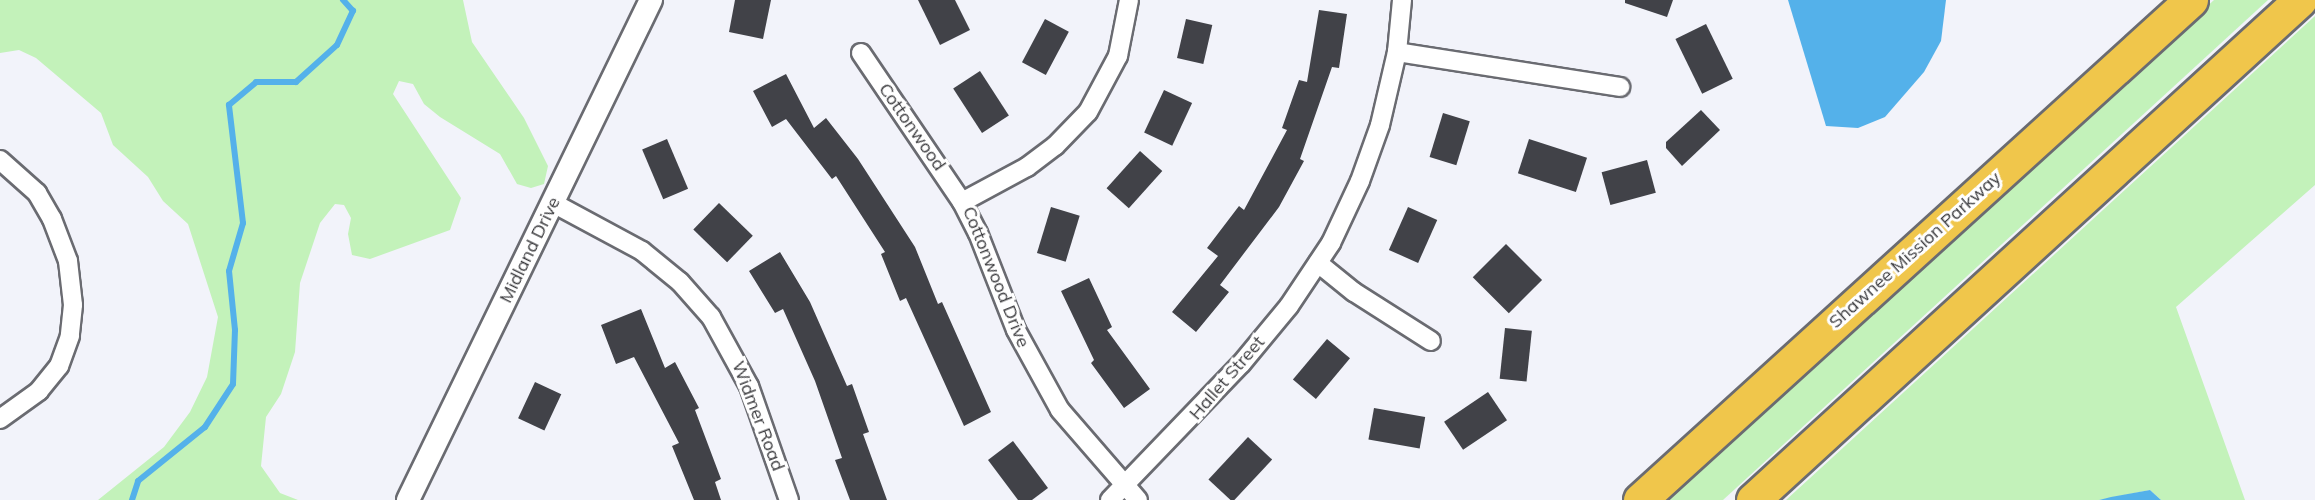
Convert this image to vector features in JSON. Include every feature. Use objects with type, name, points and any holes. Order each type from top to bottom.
[{"type":"highway","name":"Shawnee Mission Parkway","points":[[1640,500],[2191,0]]},
{"type":"highway","points":[[1753,500],[2300,0]]},
{"type":"street","name":"Midland Drive","points":[[408,500],[651,0]]},
{"type":"street","name":"Cottonwood Drive","points":[[1126,486],[1060,410],[1034,367],[978,233],[962,202],[1027,167],[1056,146],[1088,112],[1118,56],[1129,0]]},
{"type":"street","name":"Hallet Street","points":[[1110,500],[1126,486],[1241,364],[1289,306],[1318,263],[1360,181],[1380,125],[1397,52],[1402,0]]},
{"type":"street","points":[[1397,52],[1620,87]]},
{"type":"street","name":"Cottonwood","points":[[861,53],[962,202]]},
{"type":"street","points":[[0,160],[37,193],[52,219],[68,261],[74,306],[70,336],[58,366],[39,391],[0,419]]},
{"type":"street","name":"Widmer Road","points":[[554,203],[642,251],[680,282],[711,317],[749,386],[789,500]]},
{"type":"street","points":[[1318,263],[1354,292],[1431,340]]},
{"type":"street","points":[[1126,486],[1138,500]]},
{"type":"green space","points":[[0,0],[463,0],[472,42],[524,118],[548,166],[544,184],[531,188],[517,184],[500,154],[440,117],[424,104],[413,84],[399,81],[393,94],[461,198],[450,230],[370,259],[352,255],[348,234],[351,218],[344,205],[335,204],[320,223],[300,283],[295,352],[281,394],[266,417],[261,466],[280,493],[298,500],[98,500],[164,447],[190,412],[207,377],[218,317],[188,224],[163,201],[148,177],[113,145],[101,113],[36,58],[19,50],[0,53]]},
{"type":"green space","points":[[2214,0],[2268,0],[1723,500],[1666,500]]},
{"type":"green space","points":[[2315,16],[2315,185],[2176,307],[2245,500],[2161,500],[2150,490],[2099,500],[1786,500]]},
{"type":"water","points":[[1788,0],[1946,0],[1941,41],[1924,72],[1885,117],[1858,128],[1826,126]]},
{"type":"water","points":[[2150,490],[2161,500],[2099,500],[2111,497]]},
{"type":"building","points":[[735,0],[771,0],[763,39],[729,32]]},
{"type":"building","points":[[918,0],[955,0],[970,30],[940,45]]},
{"type":"building","points":[[1625,0],[1673,0],[1667,17],[1625,3]]},
{"type":"building","points":[[1319,10],[1347,14],[1339,68],[1332,67],[1300,159],[1304,161],[1279,207],[1220,285],[1229,292],[1196,332],[1172,312],[1218,256],[1207,248],[1239,206],[1244,210],[1287,130],[1282,128],[1299,80],[1307,82]]},
{"type":"building","points":[[1045,19],[1069,32],[1046,75],[1022,62]]},
{"type":"building","points":[[1186,19],[1212,25],[1203,64],[1177,58]]},
{"type":"building","points":[[1706,24],[1733,79],[1702,94],[1675,39]]},
{"type":"building","points":[[980,71],[1009,115],[982,133],[953,88]]},
{"type":"building","points":[[786,74],[814,128],[826,118],[858,159],[915,247],[938,304],[942,302],[991,412],[964,426],[906,298],[900,301],[881,254],[885,252],[836,176],[832,179],[786,119],[772,127],[753,91]]},
{"type":"building","points":[[1164,90],[1192,103],[1172,146],[1144,133]]},
{"type":"building","points":[[1701,110],[1720,130],[1682,166],[1666,148],[1666,142]]},
{"type":"building","points":[[1443,113],[1470,121],[1456,165],[1430,157]]},
{"type":"building","points":[[667,139],[688,189],[663,199],[642,150]]},
{"type":"building","points":[[1529,139],[1587,158],[1576,192],[1518,173]]},
{"type":"building","points":[[1140,151],[1162,171],[1129,208],[1107,188]]},
{"type":"building","points":[[1647,160],[1656,193],[1610,205],[1602,172]]},
{"type":"building","points":[[719,203],[753,236],[727,262],[693,230]]},
{"type":"building","points":[[1051,207],[1080,216],[1066,262],[1037,253]]},
{"type":"building","points":[[1408,207],[1437,220],[1418,263],[1389,250]]},
{"type":"building","points":[[1506,244],[1542,280],[1509,313],[1473,277]]},
{"type":"building","points":[[780,252],[810,302],[847,386],[852,384],[869,432],[863,434],[887,500],[850,500],[835,460],[842,458],[815,381],[783,309],[775,313],[749,271]]},
{"type":"building","points":[[1089,278],[1112,327],[1107,330],[1150,389],[1124,408],[1091,363],[1094,360],[1061,291]]},
{"type":"building","points":[[641,309],[665,368],[675,362],[699,408],[695,410],[721,479],[715,482],[721,500],[694,500],[672,446],[679,443],[634,357],[616,364],[601,325]]},
{"type":"building","points":[[1505,328],[1532,331],[1527,382],[1500,379]]},
{"type":"building","points":[[1327,339],[1350,358],[1316,399],[1293,380]]},
{"type":"building","points":[[535,382],[561,394],[544,431],[518,418]]},
{"type":"building","points":[[1488,392],[1507,420],[1463,450],[1444,422]]},
{"type":"building","points":[[1374,408],[1425,417],[1420,449],[1368,440]]},
{"type":"building","points":[[1248,437],[1272,460],[1234,500],[1231,500],[1208,479]]},
{"type":"building","points":[[1013,441],[1048,488],[1032,500],[1018,500],[988,460]]},
{"type":"waterway","points":[[132,500],[138,481],[205,427],[233,384],[235,330],[229,271],[243,223],[229,105],[256,82],[296,82],[337,45],[353,11],[343,0]]}]
